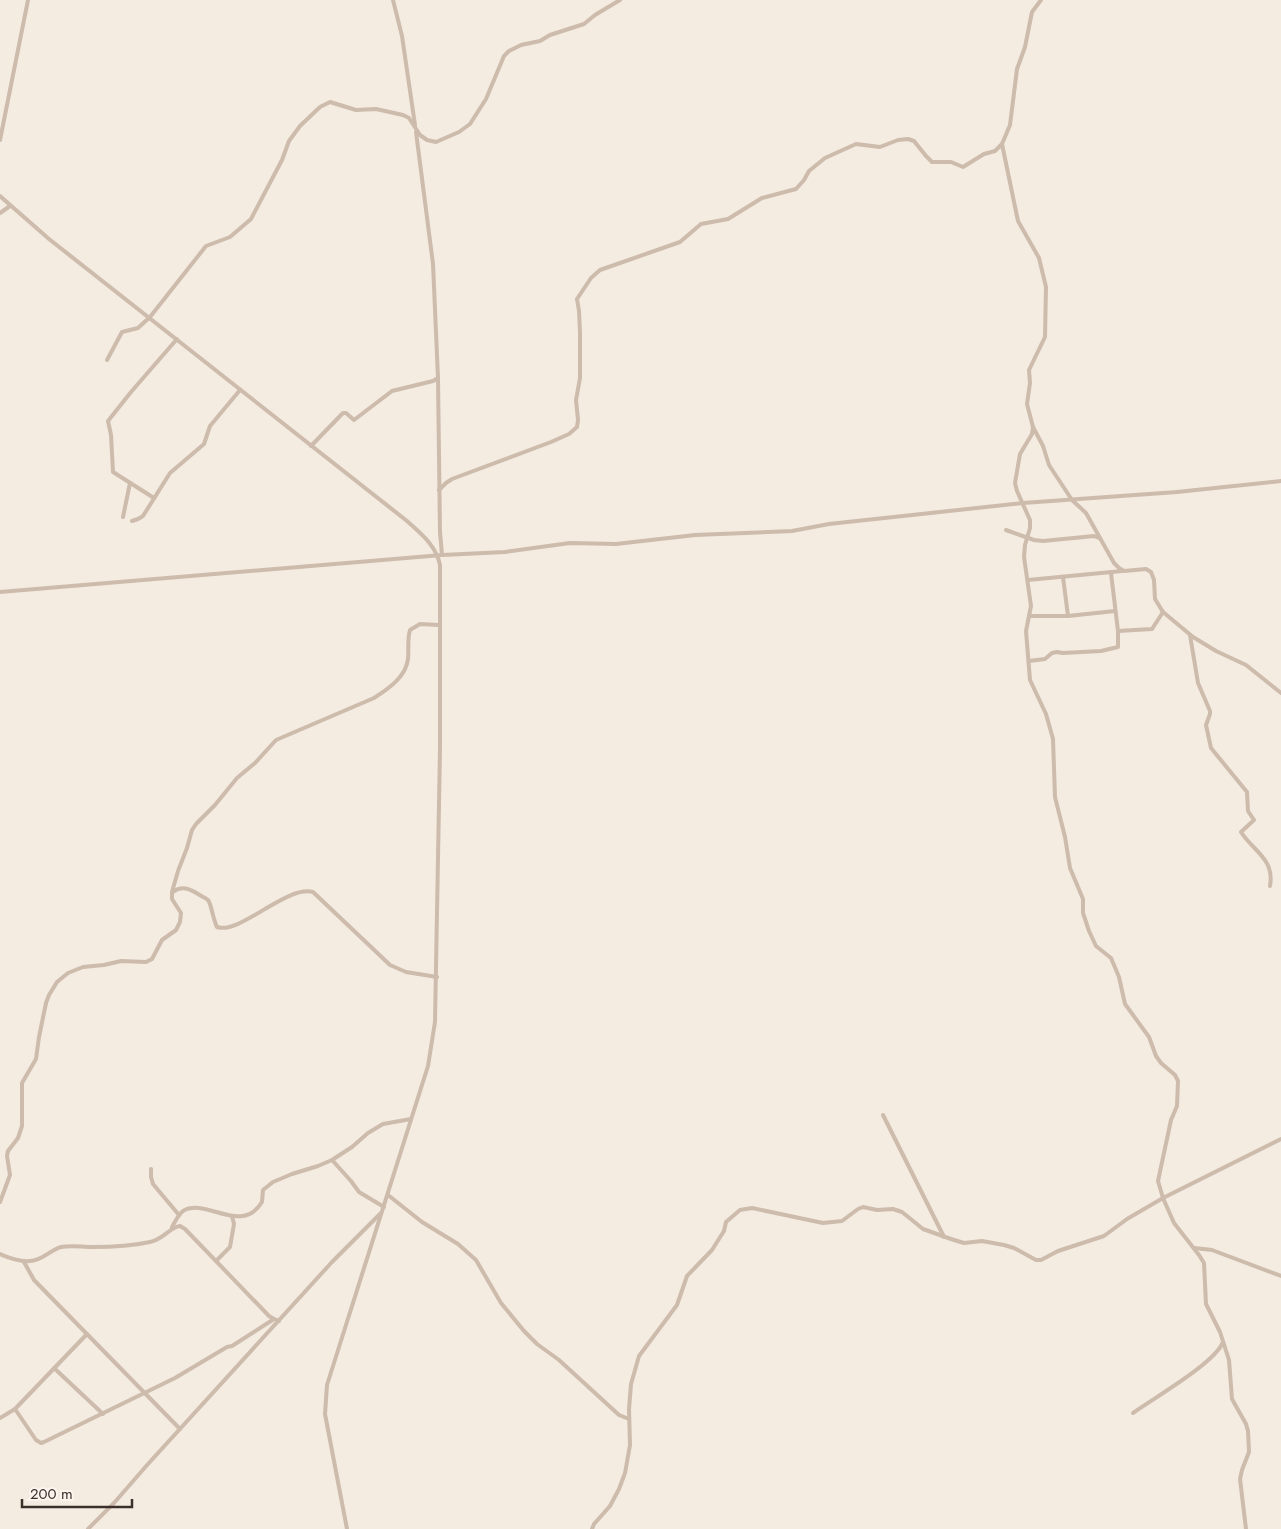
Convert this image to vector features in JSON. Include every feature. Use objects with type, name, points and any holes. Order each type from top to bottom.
[{"type":"street","points":[[0,140],[28,0]]},
{"type":"street","points":[[346,1529],[325,1414],[327,1385],[428,1066],[433,1043],[437,977],[440,556],[438,378],[433,264],[402,36],[392,0]]},
{"type":"street","points":[[106,360],[122,332],[138,328],[150,317],[206,246],[230,237],[252,220],[293,134],[320,107],[330,102],[356,110],[376,109],[403,114],[409,118],[416,131],[427,140],[436,142],[463,130],[473,120],[486,99],[504,56],[510,51],[521,45],[540,41],[550,35],[584,24],[620,0]]},
{"type":"street","points":[[439,490],[448,481],[551,442],[569,434],[577,427],[580,332],[577,299],[591,278],[600,270],[680,242],[701,224],[728,219],[762,198],[796,189],[809,171],[824,158],[856,144],[880,147],[898,140],[908,139],[914,141],[932,162],[950,162],[963,167],[984,154],[995,151],[1002,144],[1010,125],[1017,69],[1025,47],[1032,12],[1041,0]]},
{"type":"street","points":[[1002,144],[1018,221],[1039,258],[1046,287],[1045,337],[1029,370],[1030,383],[1027,399],[1033,427],[1043,446],[1049,465],[1072,500],[1086,513],[1114,563],[1124,571]]},
{"type":"street","points":[[0,196],[56,244],[178,339],[421,534],[440,556]]},
{"type":"street","points":[[0,213],[10,206]]},
{"type":"street","points":[[154,498],[116,475],[112,469],[113,460],[108,421],[130,392],[178,339]]},
{"type":"street","points":[[311,446],[343,413],[346,413],[354,420],[392,391],[433,382],[438,378]]},
{"type":"street","points":[[132,521],[143,516],[175,468],[204,444],[210,426],[240,390]]},
{"type":"street","points":[[1033,427],[1032,434],[1020,454],[1015,479],[1017,490],[1030,520],[1024,557],[1031,606],[1026,631],[1030,680],[1046,714],[1053,739],[1054,797],[1065,837],[1069,861],[1083,899],[1083,913],[1088,931],[1096,946],[1111,958],[1119,977],[1125,1004],[1150,1036],[1156,1056],[1161,1063],[1173,1072],[1178,1080],[1177,1106],[1171,1120],[1158,1175],[1159,1186],[1174,1223],[1204,1263],[1206,1304],[1223,1341],[1231,1367],[1232,1399],[1246,1424],[1249,1452],[1240,1480],[1246,1529]]},
{"type":"street","points":[[0,592],[504,552],[570,543],[616,544],[695,535],[792,531],[828,524],[1023,503],[1177,492],[1281,481]]},
{"type":"street","points":[[123,517],[130,483]]},
{"type":"street","points":[[1006,530],[1027,538],[1043,541],[1094,536],[1100,538]]},
{"type":"street","points":[[1028,580],[1146,569],[1151,572],[1154,580],[1155,599],[1163,612],[1190,634],[1216,651],[1246,665],[1281,693]]},
{"type":"street","points":[[1029,661],[1045,659],[1056,652],[1114,649],[1118,646],[1111,573]]},
{"type":"street","points":[[1063,577],[1068,616]]},
{"type":"street","points":[[1029,616],[1068,616],[1115,611]]},
{"type":"street","points":[[1118,631],[1152,629],[1163,612]]},
{"type":"street","points":[[0,1202],[10,1175],[8,1151],[18,1138],[22,1126],[22,1082],[36,1059],[42,1019],[49,995],[62,977],[84,967],[121,961],[146,962],[152,959],[162,940],[176,930],[180,922],[181,913],[172,899],[172,892],[194,826],[215,805],[237,778],[255,763],[276,740],[365,702],[392,684],[405,669],[408,658],[410,630],[420,624],[439,626]]},
{"type":"street","points":[[1190,634],[1198,683],[1210,711],[1206,725],[1210,742],[1213,751],[1247,792],[1248,811],[1254,820],[1242,832],[1267,864],[1271,873],[1270,886]]},
{"type":"street","points":[[172,892],[178,888],[188,888],[207,899],[210,902],[214,922],[222,928],[238,923],[292,895],[306,891],[313,892],[390,965],[406,972],[437,977]]},
{"type":"street","points":[[884,1115],[944,1236]]},
{"type":"street","points":[[172,1229],[179,1215],[185,1210],[195,1209],[232,1216],[250,1214],[260,1206],[265,1187],[301,1170],[332,1160],[377,1127],[390,1122],[411,1119]]},
{"type":"street","points":[[592,1529],[594,1524],[610,1506],[625,1473],[630,1445],[631,1384],[639,1356],[677,1305],[687,1276],[712,1250],[722,1235],[726,1222],[740,1210],[752,1208],[823,1223],[842,1221],[863,1206],[877,1210],[893,1209],[902,1212],[923,1229],[964,1243],[982,1241],[1004,1245],[1014,1248],[1036,1260],[1040,1260],[1058,1251],[1104,1236],[1127,1218],[1163,1198],[1281,1139]]},
{"type":"street","points":[[332,1160],[351,1180],[359,1192],[384,1207]]},
{"type":"street","points":[[151,1169],[153,1184],[179,1215]]},
{"type":"street","points":[[388,1195],[472,1257],[482,1267],[501,1303],[537,1344],[559,1360],[619,1415],[629,1419]]},
{"type":"street","points":[[88,1529],[114,1503],[345,1248],[382,1213]]},
{"type":"street","points":[[216,1261],[230,1247],[234,1224],[232,1216]]},
{"type":"street","points":[[234,1224],[242,1216]]},
{"type":"street","points":[[0,1254],[24,1262],[35,1261],[61,1248],[152,1242],[164,1237],[177,1226],[182,1226],[274,1320],[279,1321]]},
{"type":"street","points":[[1194,1248],[1212,1250],[1281,1276]]},
{"type":"street","points":[[24,1262],[34,1280],[180,1429]]},
{"type":"street","points":[[15,1409],[36,1440],[41,1443],[175,1378],[274,1320]]},
{"type":"street","points":[[0,1418],[15,1409],[87,1334]]},
{"type":"street","points":[[1133,1414],[1204,1364],[1218,1351],[1223,1341]]},
{"type":"street","points":[[54,1368],[103,1414]]}]
